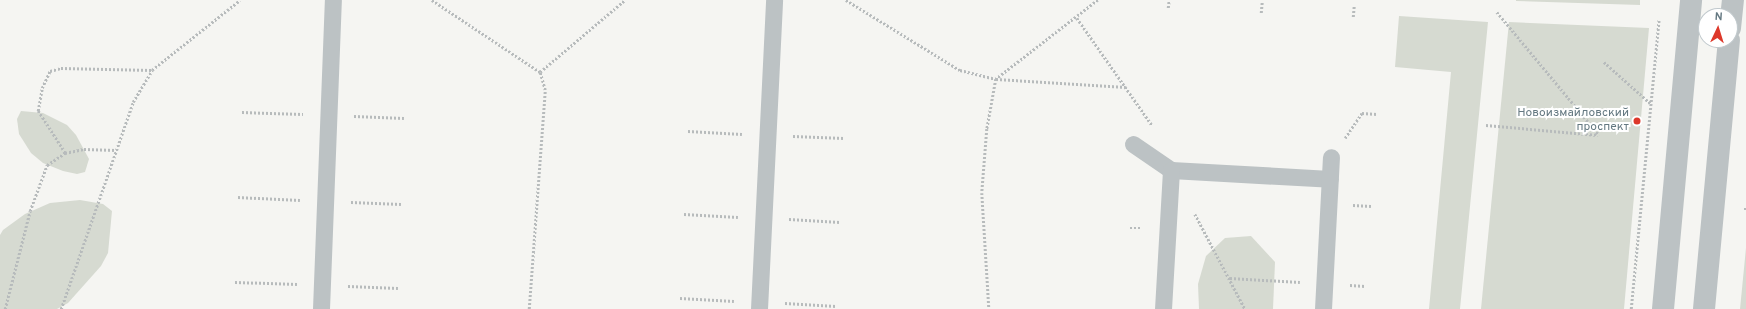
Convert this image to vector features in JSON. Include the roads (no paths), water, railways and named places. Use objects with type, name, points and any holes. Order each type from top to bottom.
[{"type":"street","points":[[1663,309],[1691,0]]},
{"type":"street","points":[[1704,309],[1728,48]]},
{"type":"lane","points":[[321,309],[333,0]]},
{"type":"lane","points":[[759,309],[774,0]]},
{"type":"lane","points":[[1133,144],[1170,170],[1330,179]]},
{"type":"lane","points":[[1323,309],[1331,157]]},
{"type":"lane","points":[[1163,309],[1170,170]]},
{"type":"place","name":"Новоизмайловский проспект","points":[[1637,121]]}]
